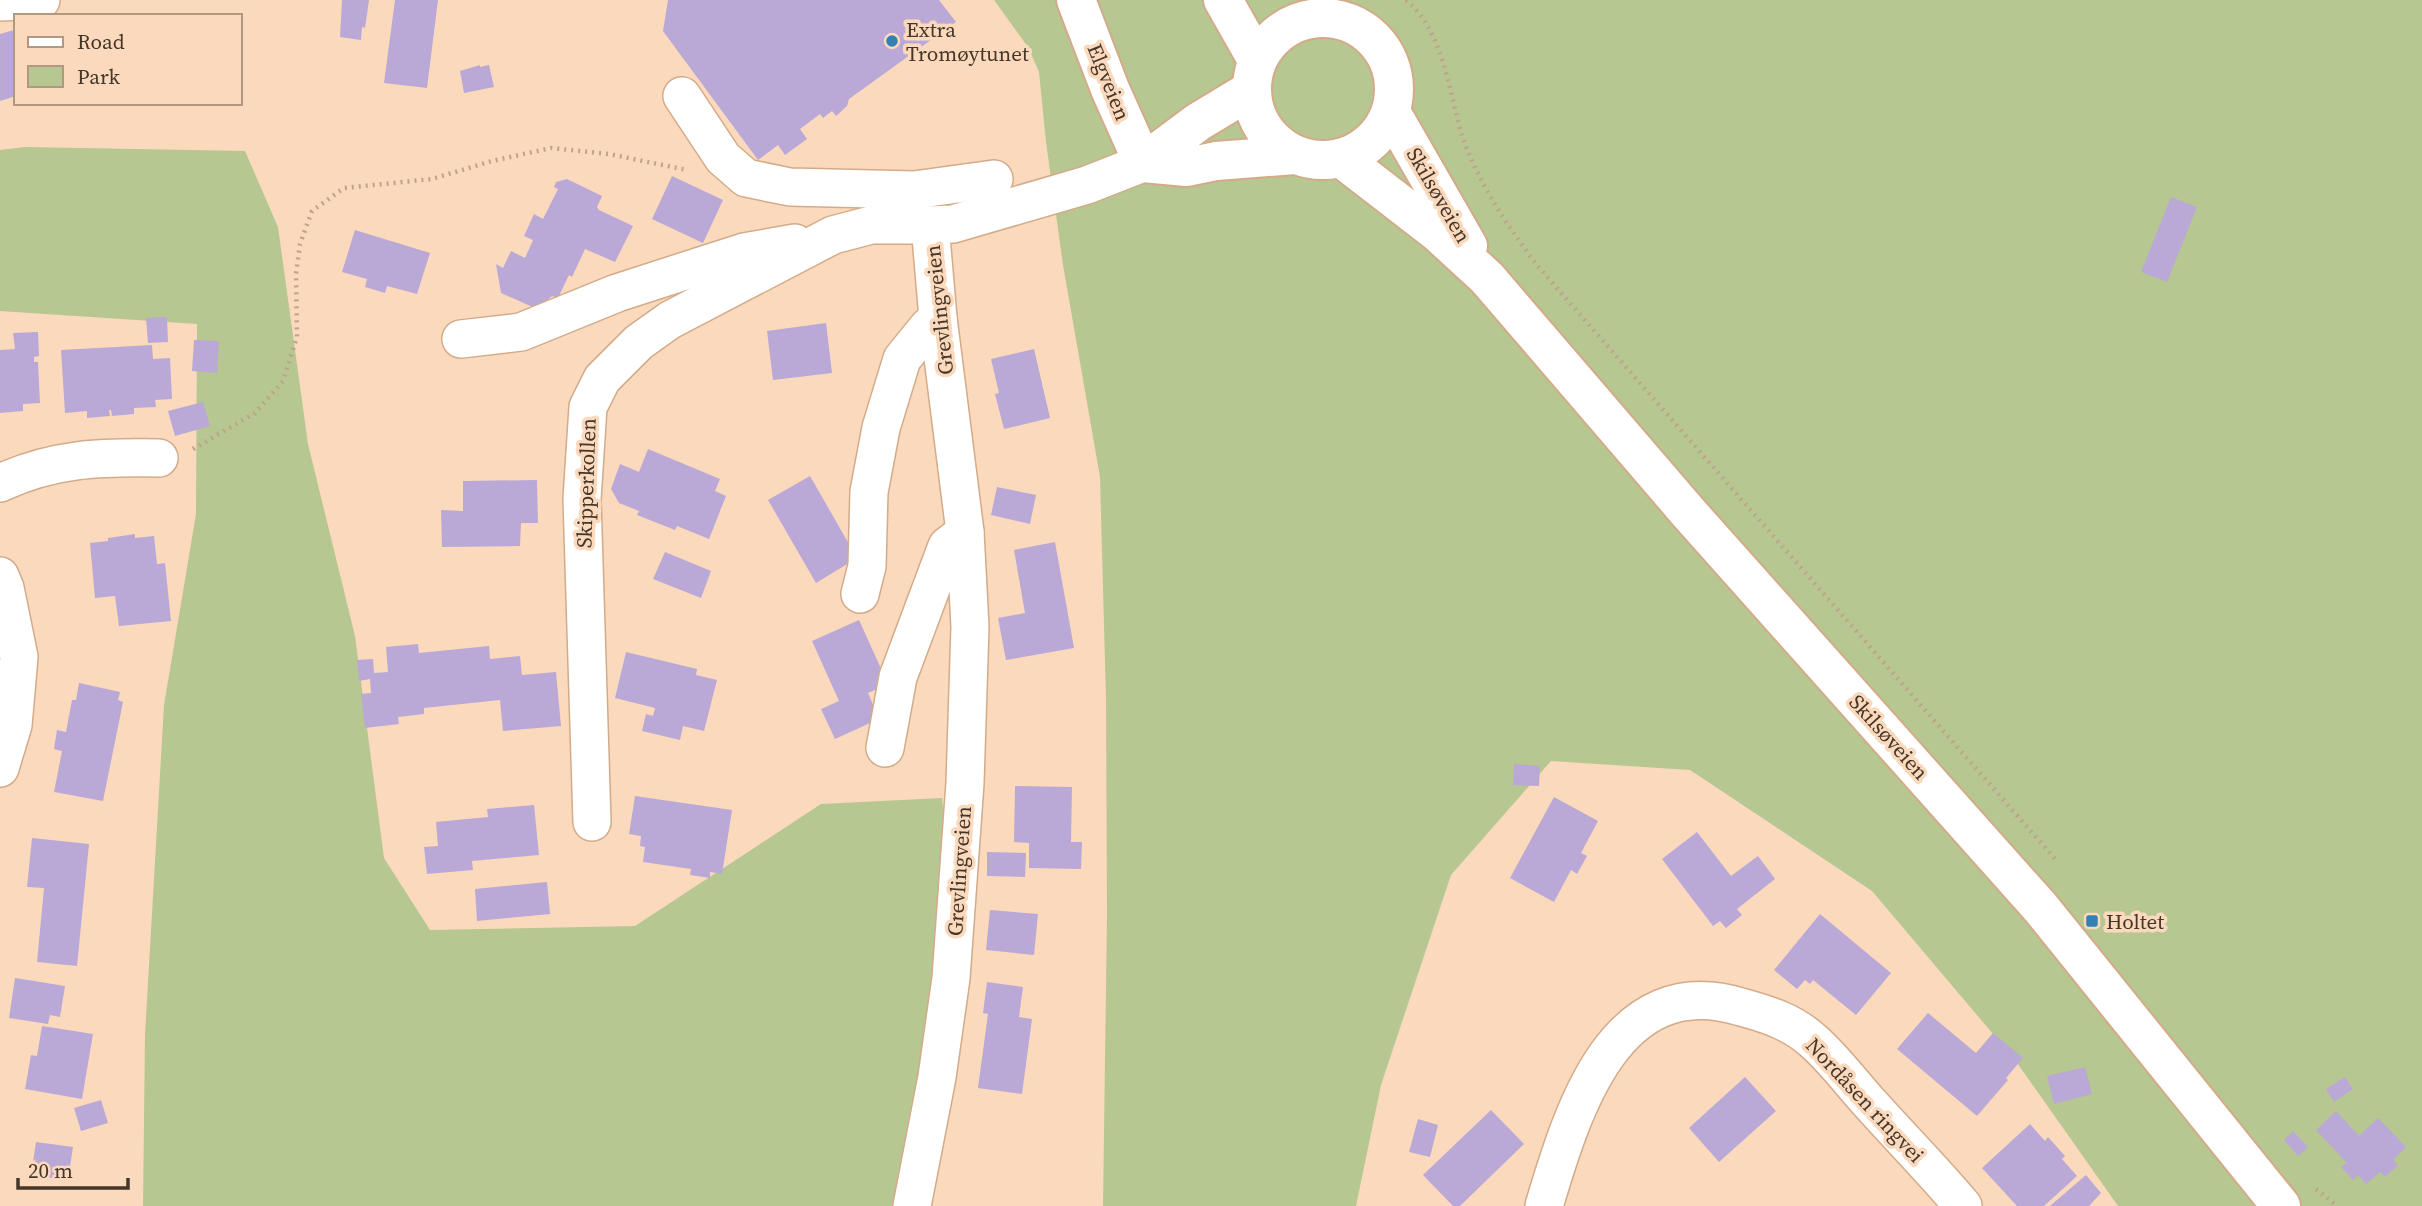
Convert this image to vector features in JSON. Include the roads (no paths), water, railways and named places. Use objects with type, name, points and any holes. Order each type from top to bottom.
[{"type":"main road","name":"Elgveien","points":[[1076,0],[1110,89],[1143,163]]},
{"type":"main road","points":[[1223,0],[1254,75],[1261,124],[1276,143],[1295,155]]},
{"type":"main road","points":[[1305,9],[1345,20],[1376,40],[1392,71],[1395,89],[1391,112],[1371,142],[1341,158],[1323,161],[1295,155],[1216,161],[1187,167],[1143,163],[1254,75],[1281,31],[1299,21],[1305,9]]},
{"type":"main road","name":"Skilsøveien","points":[[1391,112],[1487,278]]},
{"type":"main road","name":"Skilsøveien","points":[[1341,158],[1438,233],[1487,278],[1687,511],[2040,907],[2281,1206]]},
{"type":"street","points":[[0,2],[41,0]]},
{"type":"street","points":[[682,96],[723,158],[746,178],[790,187],[914,190],[994,180]]},
{"type":"street","name":"Grevlingveien","points":[[912,1206],[937,1077],[951,978],[965,783],[970,627],[965,533],[938,318],[930,225],[953,224],[1087,185],[1143,163]]},
{"type":"street","name":"Skipperkollen","points":[[461,339],[520,332],[617,293],[744,253],[871,225],[930,225]]},
{"type":"street","name":"Skipperkollen","points":[[592,822],[582,499],[588,407],[602,379],[639,342],[670,320],[833,235]]},
{"type":"street","points":[[860,594],[867,566],[869,492],[881,428],[902,359],[938,318]]},
{"type":"street","points":[[0,483],[24,472],[57,463],[98,457],[159,458]]},
{"type":"street","points":[[884,748],[898,677],[947,546],[965,533]]},
{"type":"street","points":[[0,576],[5,588],[19,657],[13,725],[0,768]]},
{"type":"street","name":"Nordåsen ringvei","points":[[1544,1206],[1579,1105],[1605,1056],[1627,1030],[1654,1009],[1684,1000],[1718,1000],[1781,1019],[1812,1040],[1962,1206]]},
{"type":"place","name":"Extra Tromøytunet","points":[[892,41]]},
{"type":"place","name":"Holtet","points":[[2092,921]]}]
